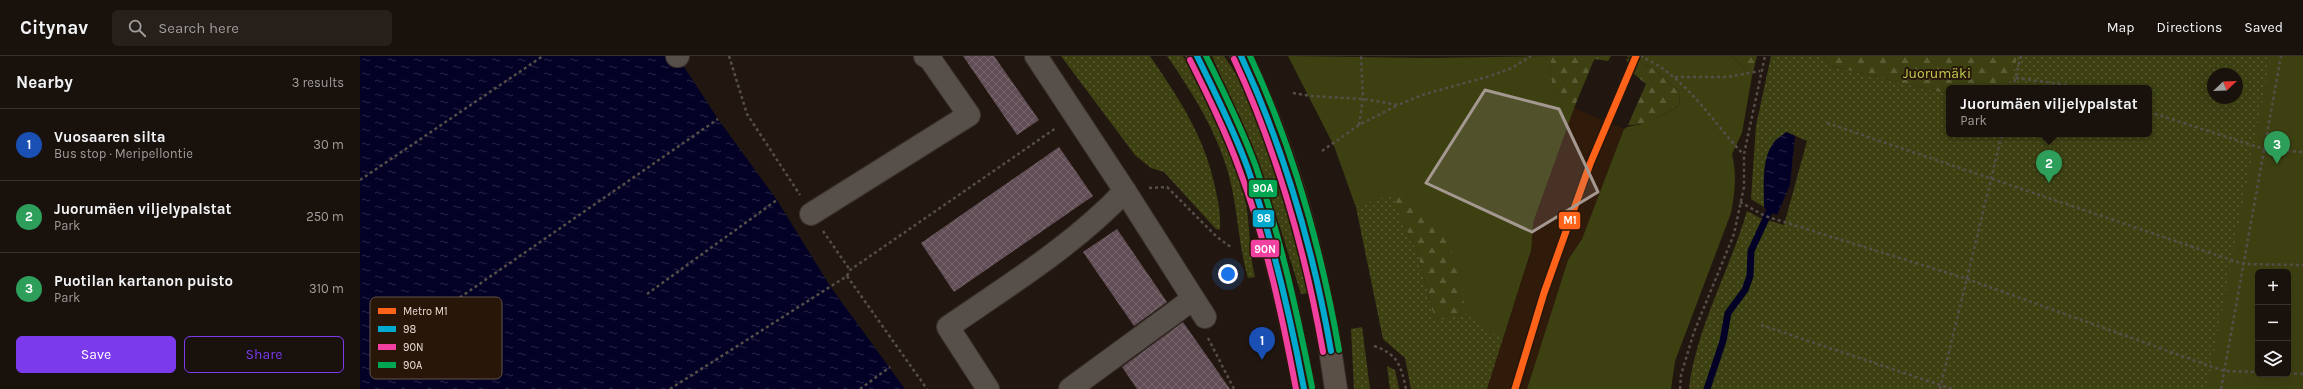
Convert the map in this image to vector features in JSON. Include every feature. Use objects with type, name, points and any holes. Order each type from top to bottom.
[{"type":"main road","points":[[1197,56],[1218,99],[1248,168],[1268,230],[1290,317],[1304,389]]},
{"type":"main road","points":[[1241,56],[1283,155],[1304,220],[1324,308],[1336,389]]},
{"type":"lane","points":[[812,214],[969,115],[930,59],[925,56]]},
{"type":"lane","points":[[1036,56],[1125,191],[1205,317]]},
{"type":"lane","points":[[988,389],[948,327],[1055,252],[1106,211],[1125,191]]},
{"type":"lane","points":[[1070,389],[1193,299]]},
{"type":"path","points":[[360,180],[543,56]]},
{"type":"path","points":[[729,56],[748,114],[850,270]]},
{"type":"path","points":[[1359,125],[1364,99],[1361,56]]},
{"type":"path","points":[[1322,151],[1359,125],[1398,105],[1425,94],[1490,76],[1512,68],[1531,56]]},
{"type":"path","points":[[1640,56],[1650,60],[1674,77],[1701,104],[1744,154]]},
{"type":"path","points":[[1680,389],[1681,376],[1694,332],[1734,234],[1744,187],[1744,154],[1760,71],[1765,56]]},
{"type":"path","points":[[2014,85],[2021,56]]},
{"type":"path","points":[[2221,389],[2281,56]]},
{"type":"path","points":[[1674,77],[1728,77],[1760,71]]},
{"type":"path","points":[[2016,78],[2064,85]]},
{"type":"path","points":[[1293,93],[1311,96],[1364,99],[1398,105]]},
{"type":"path","points":[[2152,113],[2264,149],[2303,152]]},
{"type":"path","points":[[670,389],[847,276],[850,270],[1075,115]]},
{"type":"path","points":[[462,297],[718,119]]},
{"type":"path","points":[[1828,123],[1992,177],[2243,264],[2303,265]]},
{"type":"path","points":[[1941,387],[2001,137]]},
{"type":"path","points":[[1125,191],[1167,187],[1217,237],[1232,248]]},
{"type":"path","points":[[647,294],[777,200]]},
{"type":"path","points":[[1740,202],[1765,216],[1967,279],[2224,371],[2255,372]]},
{"type":"path","points":[[847,276],[927,389]]},
{"type":"path","points":[[1205,317],[1209,342],[1234,389]]},
{"type":"path","points":[[1761,325],[1941,387],[1952,389]]},
{"type":"path","points":[[1374,346],[1387,350],[1401,366],[1406,389]]},
{"type":"path","points":[[860,389],[890,367]]},
{"type":"path","points":[[2291,373],[2303,374]]},
{"type":"highlighted area","points":[[1485,90],[1559,109],[1598,192],[1532,232],[1426,183]]},
{"type":"shaded area","points":[[1574,108],[1624,129],[1582,239],[1568,260],[1527,389],[1487,389],[1531,250],[1533,222]]},
{"type":"green space","points":[[1061,56],[1150,56],[1171,87],[1189,118],[1204,151],[1210,168],[1217,198],[1220,213],[1220,230],[1216,229],[1164,172],[1151,168],[1135,155]]},
{"type":"green space","points":[[1167,56],[1183,56],[1210,106],[1226,141],[1244,195],[1249,226],[1251,257],[1255,277],[1248,278],[1242,252],[1234,199],[1223,156],[1210,126],[1194,97]]},
{"type":"green space","points":[[1212,56],[1224,56],[1240,82],[1267,139],[1295,232],[1310,293],[1301,294],[1279,224],[1245,132]]},
{"type":"green space","points":[[1288,56],[1428,58],[1552,56],[1550,73],[1553,86],[1561,97],[1574,108],[1533,222],[1531,250],[1501,339],[1466,314],[1457,262],[1438,225],[1404,190],[1356,207],[1335,148]]},
{"type":"green space","points":[[1552,56],[1550,73],[1553,86],[1561,97],[1574,108],[1533,222],[1531,250],[1487,389],[1411,389],[1405,358],[1383,339],[1356,207],[1335,148],[1401,113]],"holes":[[[1404,190],[1414,202],[1435,321],[1417,250],[1402,222]]]},
{"type":"green space","points":[[1552,56],[1611,56],[1608,61],[1595,59],[1574,108],[1561,97],[1553,86],[1550,73]]},
{"type":"green space","points":[[1626,56],[1732,56],[1752,76],[1742,133],[1732,154],[1735,170],[1735,184],[1731,213],[1675,361],[1671,389],[1527,389],[1568,260],[1582,239],[1624,129],[1656,118],[1679,105],[1680,93],[1655,69]]},
{"type":"green space","points":[[1732,56],[1757,56],[1752,76]]},
{"type":"green space","points":[[1771,56],[1823,56],[1830,66],[1946,93],[1946,137],[2152,137],[2152,85],[2008,85],[2018,56],[2303,56],[2303,389],[1689,389],[1693,366],[1706,321],[1747,211],[1760,218],[1784,225],[1807,141],[1787,132],[1774,142],[1767,160],[1764,207],[1751,199],[1756,126]]},
{"type":"green space","name":"Juorumäki","points":[[1823,56],[2018,56],[2008,85],[1946,85],[1946,93],[1830,66]]},
{"type":"green space","points":[[2271,56],[2303,56],[2303,389],[2207,389]]},
{"type":"green space","points":[[1630,58],[1655,69],[1680,93],[1679,105],[1649,122],[1628,125],[1646,84],[1633,73],[1626,59]]},
{"type":"green space","points":[[1404,190],[1438,225],[1457,262],[1466,314],[1435,321],[1417,250],[1402,222],[1393,194]]},
{"type":"green space","points":[[1362,327],[1370,389],[1354,389],[1351,329]]},
{"type":"green space","points":[[1387,366],[1395,370],[1399,389],[1390,389]]},
{"type":"water","points":[[360,56],[677,56],[718,119],[777,200],[830,286],[905,389],[360,389]]},
{"type":"water","points":[[1786,132],[1795,136],[1790,185],[1777,215],[1769,212],[1764,207],[1764,173],[1767,156],[1770,149],[1775,141]]},
{"type":"building","points":[[963,56],[994,56],[1039,120],[1017,135]]},
{"type":"building","points":[[1059,147],[1093,196],[954,292],[921,243]]},
{"type":"building","points":[[1117,229],[1167,302],[1134,326],[1083,252]]},
{"type":"building","points":[[1183,322],[1230,389],[1137,389],[1122,367]]},
{"type":"waterway","points":[[1707,389],[1723,341],[1728,313],[1745,290],[1750,276],[1751,251],[1769,212]]},
{"type":"metro line","name":"M1","points":[[1515,389],[1544,293],[1590,164],[1636,56]]},
{"type":"transit line","name":"98","points":[[1197,56],[1237,140],[1257,196],[1280,278],[1304,389]]},
{"type":"transit line","name":"90A","points":[[1206,56],[1245,139],[1265,194],[1288,276],[1312,387]]},
{"type":"transit line","name":"98","points":[[1241,56],[1271,128],[1296,200],[1316,275],[1331,351]]},
{"type":"transit line","name":"90A","points":[[1250,56],[1266,91],[1293,163],[1315,237],[1339,350]]},
{"type":"transit line","name":"90N","points":[[1234,59],[1264,130],[1288,202],[1308,276],[1323,352]]},
{"type":"transit line","name":"90N","points":[[1190,60],[1223,128],[1235,157],[1258,224],[1285,334],[1296,389]]},
{"type":"place","name":"Puotilan kartanon puisto","points":[[2277,164]]},
{"type":"place","name":"Juorumäen viljelypalstat","points":[[2049,183]]},
{"type":"place","name":"Vuosaaren silta","points":[[1262,360]]}]
